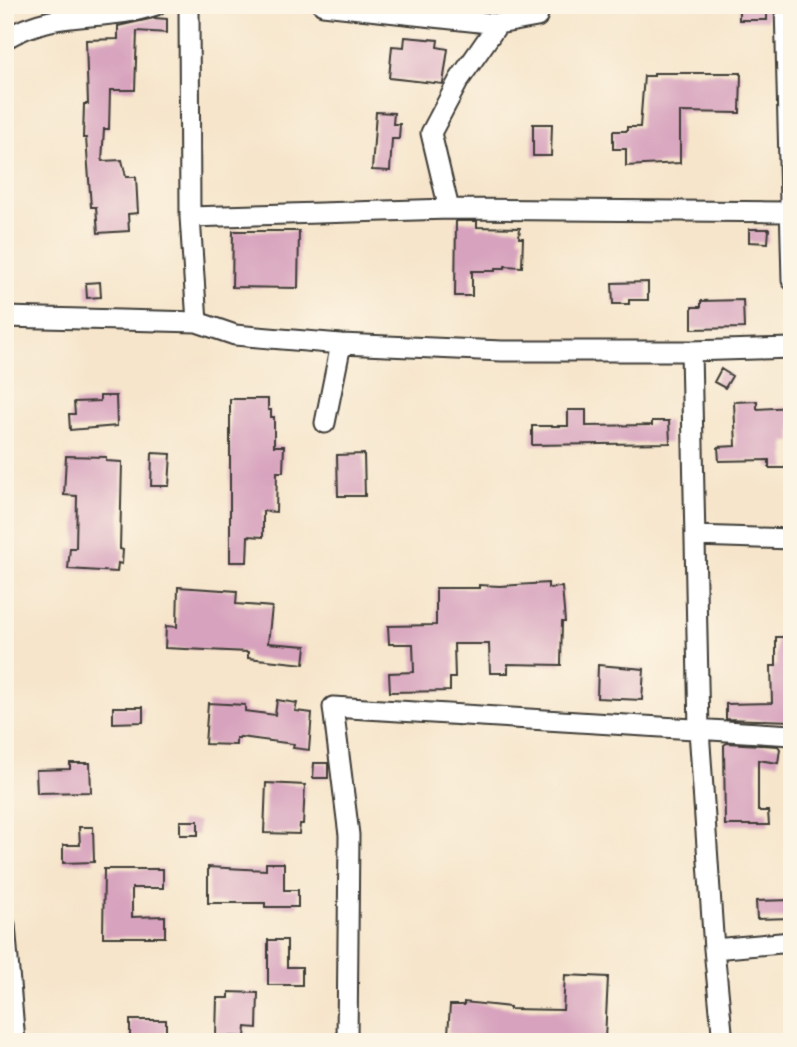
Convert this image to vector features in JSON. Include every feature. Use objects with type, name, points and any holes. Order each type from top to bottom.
[{"type":"street","points":[[5,39],[30,26],[62,17],[137,11],[156,5]]},
{"type":"street","points":[[189,5],[190,217],[197,322]]},
{"type":"street","points":[[323,5],[498,24],[537,17],[541,5]]},
{"type":"street","points":[[785,5],[792,280]]},
{"type":"street","points":[[449,209],[431,133],[459,80],[498,24]]},
{"type":"street","points":[[190,217],[449,209],[789,212]]},
{"type":"street","points":[[5,317],[197,322],[235,335],[341,344],[502,351],[792,348]]},
{"type":"street","points":[[325,423],[341,344]]},
{"type":"street","points":[[691,351],[699,730],[723,1042]]},
{"type":"street","points":[[695,536],[792,539]]},
{"type":"street","points":[[347,1042],[349,835],[333,707],[792,735]]},
{"type":"street","points":[[5,925],[15,1042]]},
{"type":"street","points":[[714,949],[792,942]]},
{"type":"building","points":[[739,5],[767,5],[767,20],[739,20]]},
{"type":"building","points":[[154,18],[167,19],[167,33],[137,31],[135,90],[110,90],[109,129],[104,129],[102,161],[122,160],[126,177],[136,177],[138,213],[128,214],[129,231],[98,233],[96,207],[91,207],[86,138],[83,138],[84,104],[88,104],[86,40],[118,39],[118,26]]},
{"type":"building","points":[[405,37],[438,40],[437,47],[448,49],[443,84],[389,78],[392,46],[404,47]]},
{"type":"building","points":[[654,73],[741,73],[740,113],[680,112],[680,163],[626,166],[626,149],[613,149],[613,131],[640,127],[644,76],[654,76]]},
{"type":"building","points":[[376,112],[394,113],[393,124],[400,124],[399,139],[392,139],[390,171],[372,170]]},
{"type":"building","points":[[533,124],[552,124],[551,156],[533,156]]},
{"type":"building","points":[[456,221],[477,221],[477,227],[520,228],[519,238],[523,238],[522,267],[505,266],[495,268],[495,271],[472,271],[472,296],[455,296]]},
{"type":"building","points":[[749,229],[769,229],[768,243],[749,242]]},
{"type":"building","points":[[233,231],[299,231],[298,288],[232,287]]},
{"type":"building","points":[[100,282],[101,297],[87,298],[86,283]]},
{"type":"building","points":[[648,282],[648,300],[629,300],[629,304],[613,304],[612,283]]},
{"type":"building","points":[[743,300],[744,328],[692,329],[692,307],[701,307],[701,301]]},
{"type":"building","points":[[721,369],[732,376],[725,388],[714,382]]},
{"type":"building","points":[[100,396],[116,396],[117,426],[70,430],[69,414],[75,414],[74,402],[100,401]]},
{"type":"building","points":[[230,399],[268,399],[268,410],[271,410],[271,417],[274,417],[274,446],[284,446],[283,472],[277,472],[276,512],[263,511],[263,537],[248,536],[247,562],[230,562]]},
{"type":"building","points":[[757,401],[757,409],[792,407],[792,442],[785,442],[786,468],[769,468],[769,460],[719,461],[718,447],[736,446],[734,402]]},
{"type":"building","points":[[568,410],[586,410],[586,426],[652,425],[652,421],[669,421],[670,443],[532,445],[532,426],[568,426]]},
{"type":"building","points":[[152,453],[171,454],[169,486],[151,486]]},
{"type":"building","points":[[364,454],[365,496],[338,496],[337,455]]},
{"type":"building","points":[[66,456],[106,457],[106,461],[122,462],[120,549],[123,550],[122,564],[118,563],[117,572],[68,569],[70,548],[76,548],[77,496],[64,495]]},
{"type":"building","points":[[548,583],[548,588],[562,587],[565,622],[562,622],[561,665],[508,664],[508,673],[490,673],[489,644],[454,644],[455,678],[450,678],[450,691],[390,692],[389,673],[414,672],[413,644],[389,644],[388,626],[436,625],[436,588]]},
{"type":"building","points":[[178,587],[237,591],[236,604],[272,607],[268,643],[306,646],[304,664],[248,658],[248,652],[165,648],[166,626],[177,627]]},
{"type":"building","points":[[776,637],[792,637],[792,721],[726,719],[726,704],[772,703],[771,666],[776,666]]},
{"type":"building","points":[[598,665],[644,669],[642,700],[597,698]]},
{"type":"building","points":[[277,700],[297,703],[295,711],[312,713],[309,750],[293,748],[294,744],[240,737],[236,738],[236,745],[205,744],[208,703],[245,705],[245,711],[275,715]]},
{"type":"building","points":[[113,707],[143,707],[143,722],[113,723]]},
{"type":"building","points":[[724,745],[778,746],[780,749],[778,763],[758,760],[758,811],[768,811],[769,825],[725,825]]},
{"type":"building","points":[[70,763],[90,763],[91,792],[37,793],[36,770],[70,769]]},
{"type":"building","points":[[314,763],[328,763],[328,778],[313,778]]},
{"type":"building","points":[[266,783],[305,785],[303,824],[300,824],[299,834],[264,833]]},
{"type":"building","points":[[180,821],[198,821],[198,835],[180,835]]},
{"type":"building","points":[[79,827],[93,827],[94,862],[63,863],[63,845],[80,845]]},
{"type":"building","points":[[266,863],[284,863],[284,890],[298,890],[298,907],[265,907],[265,903],[208,903],[208,867],[266,870]]},
{"type":"building","points":[[104,869],[163,869],[163,888],[132,888],[132,917],[165,916],[165,937],[103,937]]},
{"type":"building","points":[[792,900],[792,918],[757,919],[756,901]]},
{"type":"building","points":[[268,940],[287,940],[287,967],[302,967],[302,985],[268,985]]},
{"type":"building","points":[[565,975],[608,977],[605,1039],[486,1042],[461,1041],[461,1035],[448,1034],[450,1005],[464,1005],[464,1002],[510,1009],[563,1010]]},
{"type":"building","points":[[229,992],[258,993],[257,1028],[246,1027],[245,1037],[216,1036],[217,998],[229,998]]},
{"type":"building","points":[[130,1020],[166,1020],[166,1042],[130,1042]]}]
